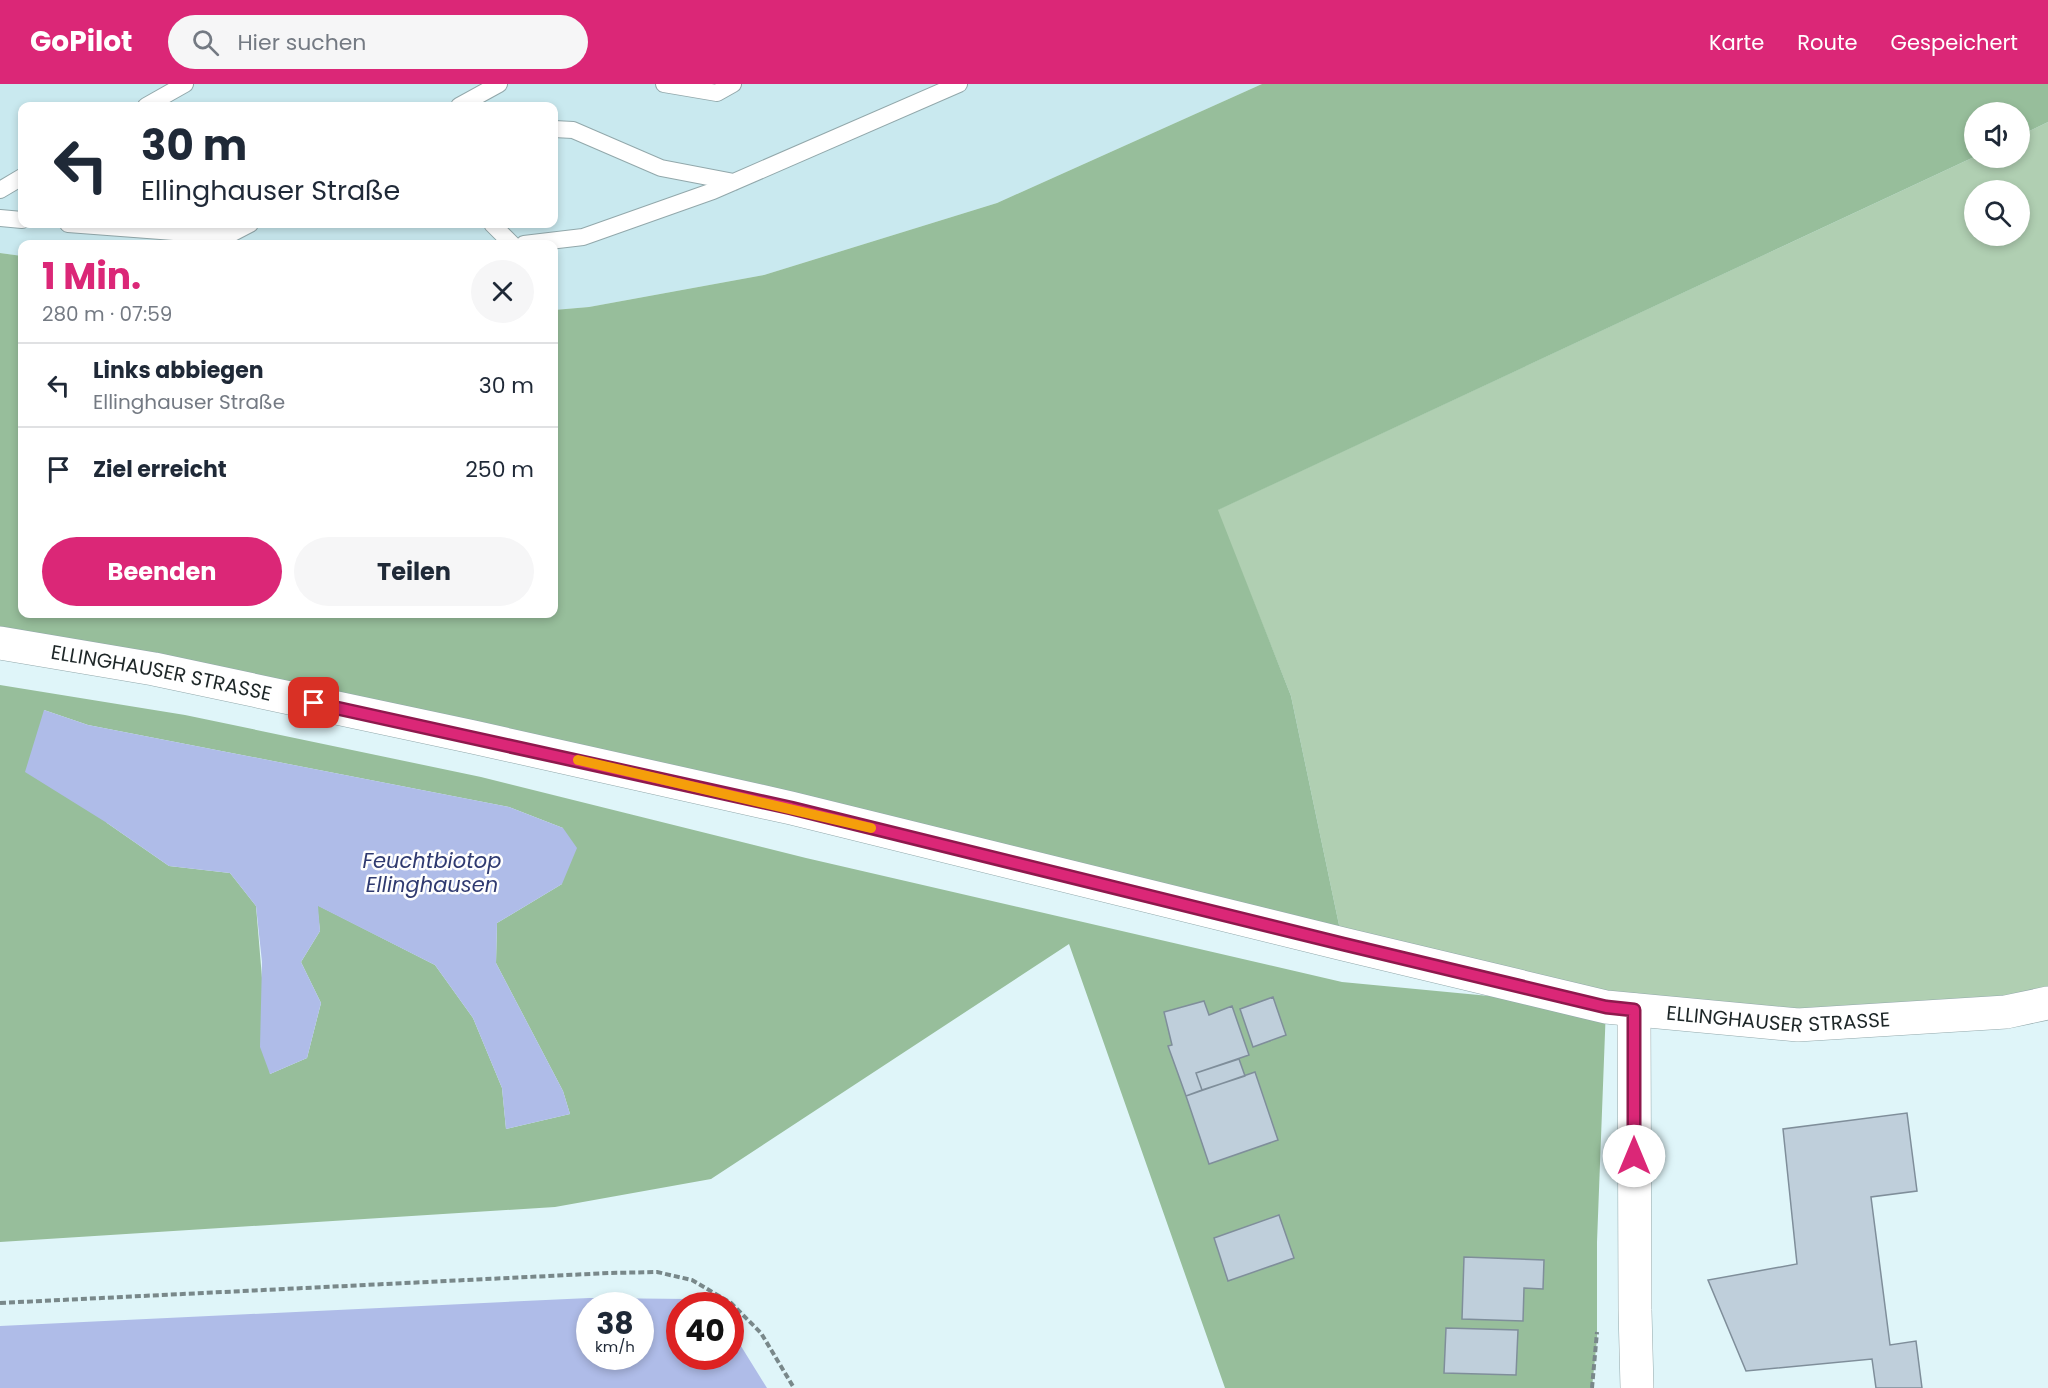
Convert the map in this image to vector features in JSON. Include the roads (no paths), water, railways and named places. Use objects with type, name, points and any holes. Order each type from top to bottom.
[{"type":"main road","name":"ELLINGHAUSER STRASSE","points":[[0,643],[154,669],[473,736],[757,800],[1606,1007],[1798,1025],[2006,1012],[2048,1003]]},
{"type":"main road","points":[[1634,1010],[1637,1388]]},
{"type":"lane","points":[[153,102],[185,84]]},
{"type":"lane","points":[[466,102],[499,84]]},
{"type":"lane","points":[[664,84],[717,93],[733,84]]},
{"type":"lane","points":[[558,240],[583,237],[734,182],[959,84]]},
{"type":"lane","points":[[558,129],[573,130],[661,168],[734,182]]},
{"type":"lane","points":[[0,190],[18,179]]},
{"type":"lane","points":[[0,218],[18,220]]},
{"type":"lane","points":[[121,228],[227,236],[242,228]]},
{"type":"lane","points":[[496,228],[508,240]]},
{"type":"water","name":"Feuchtbiotop Ellinghausen","points":[[44,710],[88,725],[509,807],[563,828],[577,848],[562,884],[497,923],[496,963],[563,1091],[570,1114],[506,1129],[502,1088],[473,1018],[435,965],[318,906],[320,931],[301,962],[321,1003],[307,1058],[270,1074],[260,1047],[262,962],[256,906],[230,873],[169,866],[107,823],[25,772]]},
{"type":"water","points":[[576,1299],[576,1370],[654,1370],[654,1299],[666,1299],[666,1370],[744,1370],[744,1351],[767,1388],[0,1388],[0,1326]]}]
